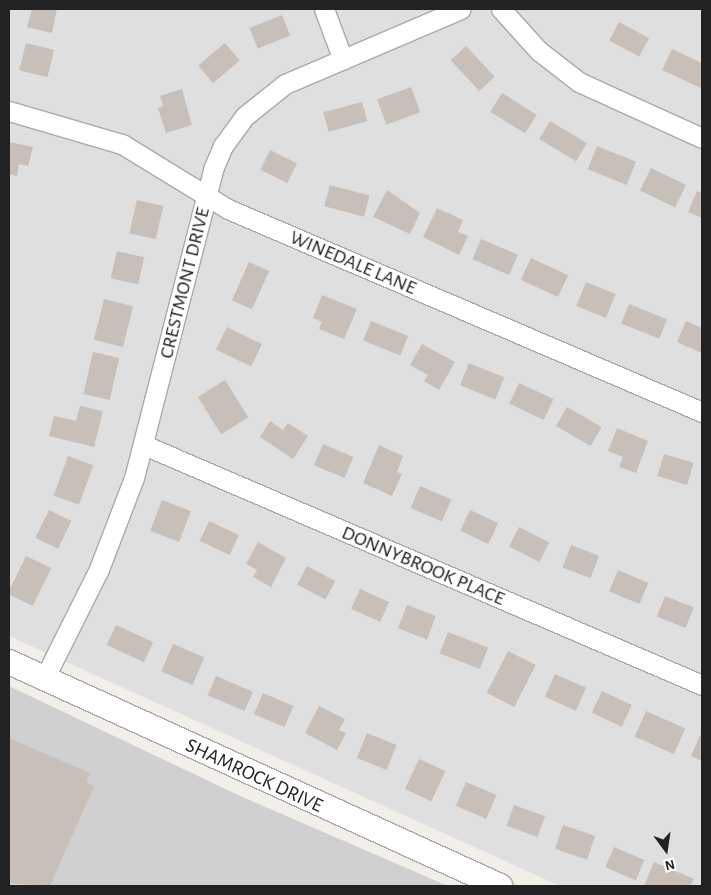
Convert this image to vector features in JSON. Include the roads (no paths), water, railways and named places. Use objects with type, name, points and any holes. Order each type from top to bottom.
[{"type":"street","points":[[324,9],[343,60]]},
{"type":"street","name":"CRESTMONT DRIVE","points":[[44,679],[99,569],[144,445],[206,199],[223,146],[245,116],[279,88],[461,9]]},
{"type":"street","points":[[501,9],[539,50],[579,82],[702,138]]},
{"type":"street","name":"WINEDALE LANE","points":[[9,112],[122,144],[206,199],[702,412]]},
{"type":"street","name":"DONNYBROOK PLACE","points":[[144,445],[702,685]]},
{"type":"street","name":"SHAMROCK DRIVE","points":[[9,662],[500,886]]}]
